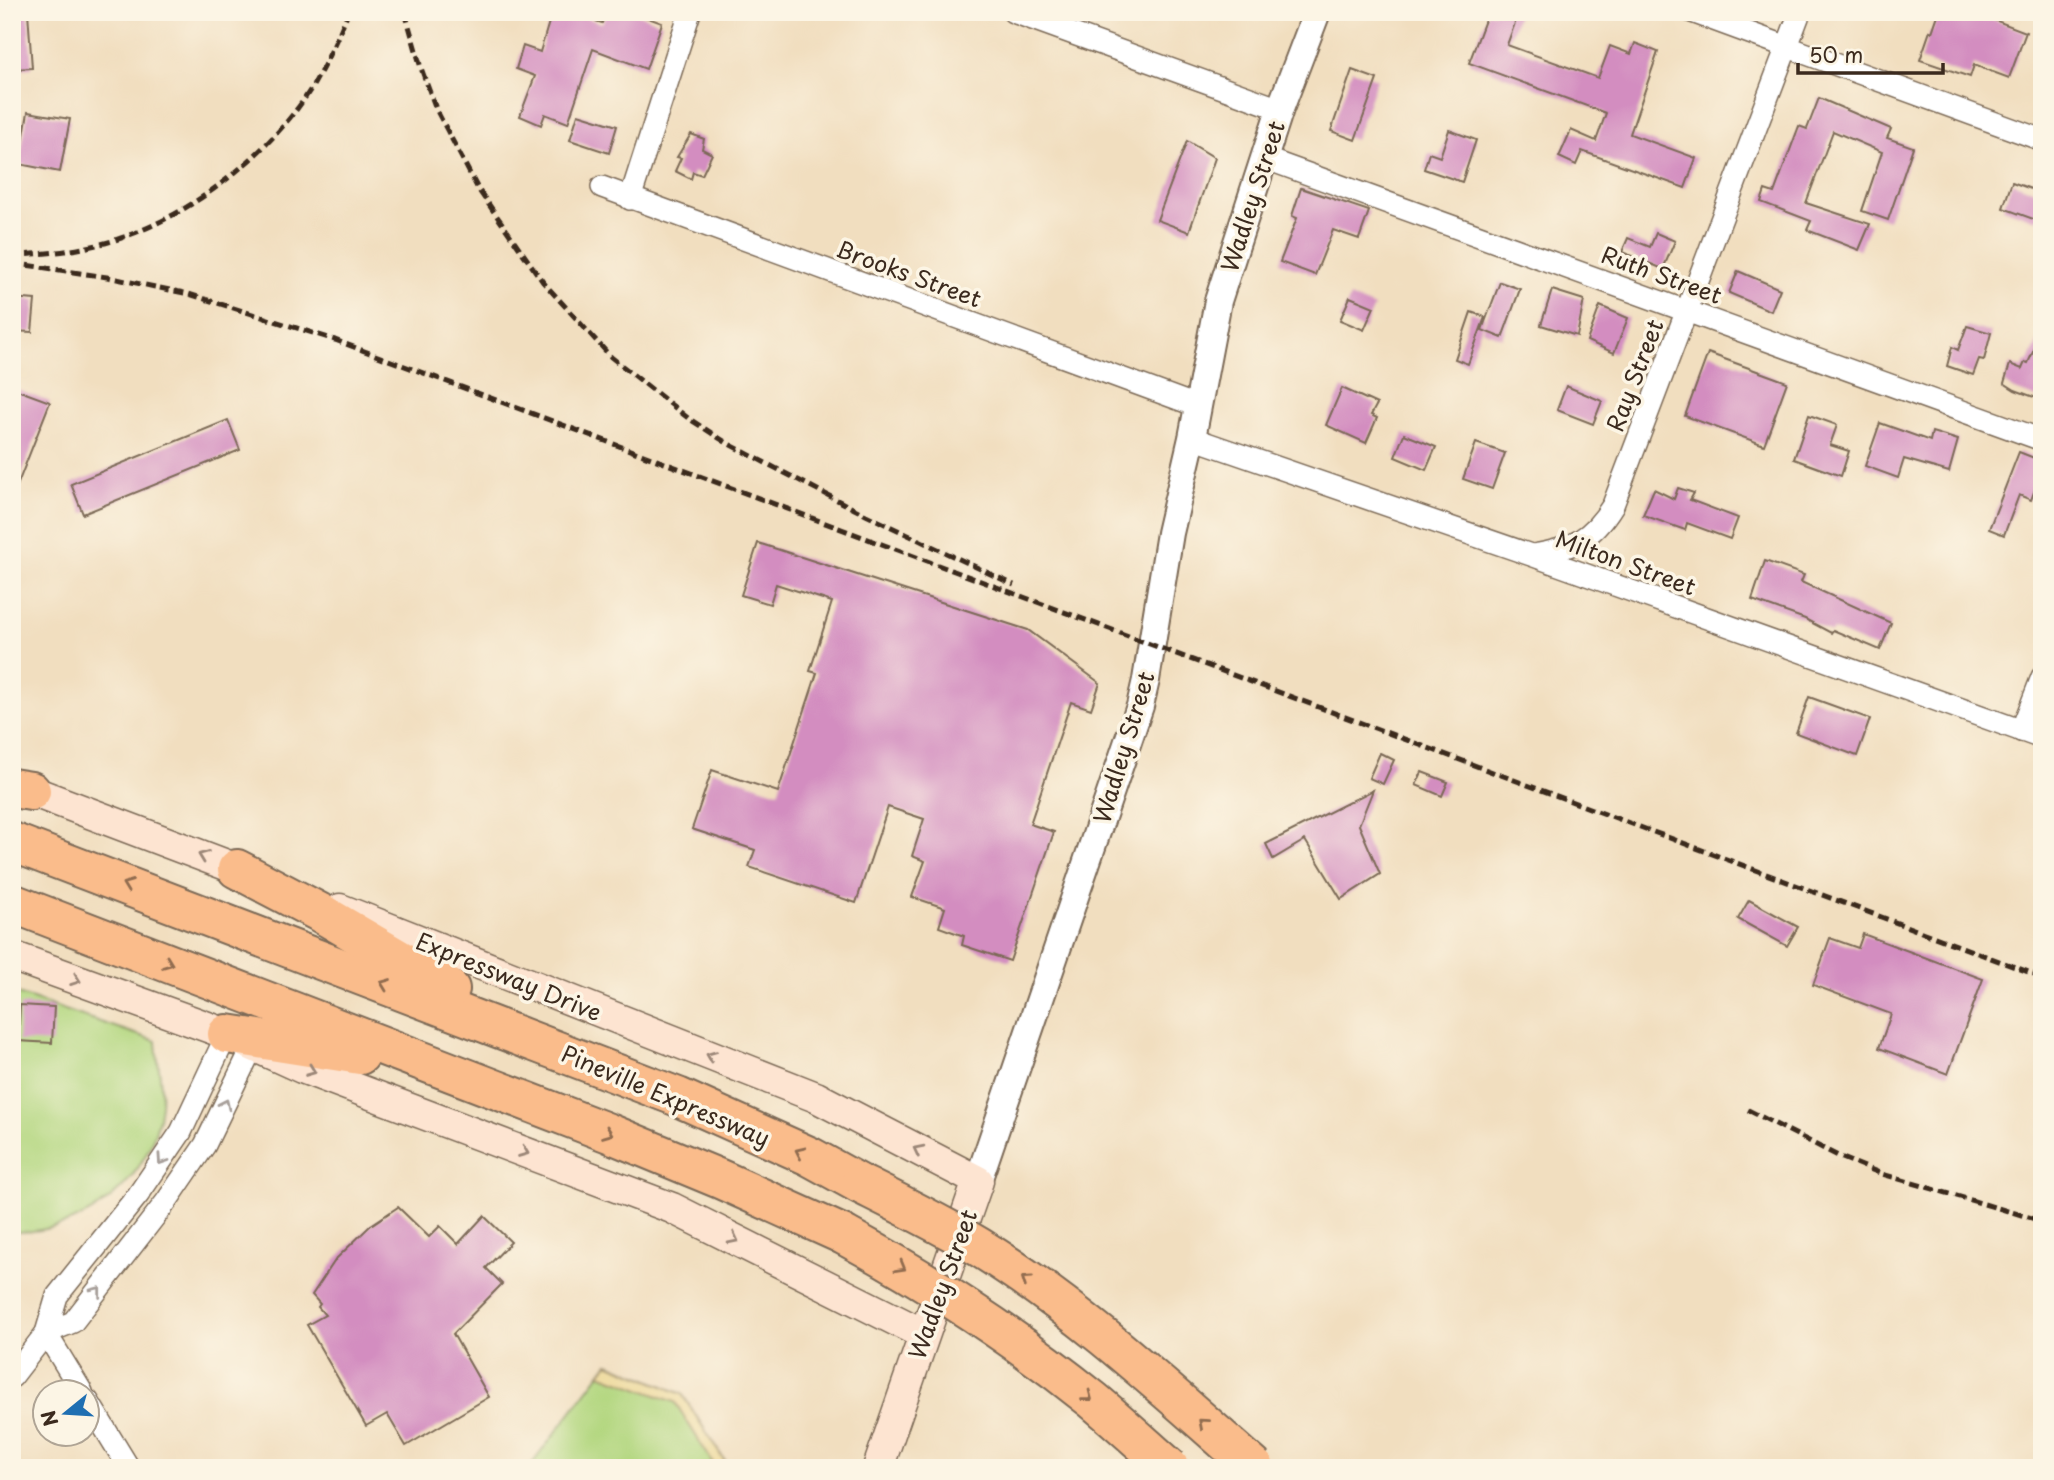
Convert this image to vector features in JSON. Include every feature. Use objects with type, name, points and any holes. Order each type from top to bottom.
[{"type":"highway","name":"Pineville Expressway","points":[[12,842],[678,1097],[809,1156],[917,1212],[979,1248],[1035,1287],[1107,1339],[1255,1468]]},
{"type":"highway","points":[[237,869],[319,912],[532,1040]]},
{"type":"highway","points":[[12,903],[407,1054],[720,1178],[842,1234],[904,1268],[971,1311],[1092,1400],[1170,1468]]},
{"type":"highway","points":[[240,1040],[363,1056],[511,1097]]},
{"type":"main road","name":"Expressway Drive","points":[[18,788],[237,869],[816,1097],[978,1181]]},
{"type":"main road","points":[[12,956],[240,1040],[302,1068],[672,1208],[923,1334]]},
{"type":"main road","name":"Wadley Street","points":[[878,1468],[978,1181]]},
{"type":"street","points":[[630,199],[690,12]]},
{"type":"street","points":[[1013,12],[1280,109]]},
{"type":"street","name":"Wadley Street","points":[[978,1181],[1140,706],[1170,533],[1192,438],[1218,301],[1280,109],[1317,12]]},
{"type":"street","points":[[1692,12],[2042,140]]},
{"type":"street","name":"Ray Street","points":[[1531,555],[1576,544],[1590,535],[1602,522],[1612,505],[1800,12]]},
{"type":"street","name":"Ruth Street","points":[[1264,158],[2042,440]]},
{"type":"street","name":"Brooks Street","points":[[602,187],[1197,406]]},
{"type":"street","name":"Milton Street","points":[[1192,438],[1531,555],[2042,738]]},
{"type":"street","points":[[2021,731],[2042,677]]},
{"type":"street","points":[[12,1377],[46,1332],[57,1296],[138,1195],[240,1040]]},
{"type":"street","points":[[46,1332],[72,1322],[158,1212],[205,1146],[240,1040]]},
{"type":"street","points":[[138,1195],[158,1212]]},
{"type":"street","points":[[46,1332],[74,1378]]},
{"type":"street","points":[[102,1424],[129,1468]]},
{"type":"green space","points":[[12,992],[156,1041],[161,1105],[155,1132],[145,1157],[130,1179],[111,1197],[90,1212],[65,1224],[12,1232]]},
{"type":"green space","points":[[608,1363],[682,1394],[729,1468],[529,1468]]},
{"type":"sand","points":[[608,1363],[682,1394],[729,1468],[716,1468],[675,1402],[600,1374]]},
{"type":"building","points":[[12,12],[28,12],[32,68],[12,69]]},
{"type":"building","points":[[552,12],[568,12],[602,23],[606,12],[632,12],[662,23],[646,69],[593,49],[568,123],[545,114],[541,125],[520,116],[535,76],[516,69],[523,46],[540,52]]},
{"type":"building","points":[[1488,12],[1519,12],[1507,45],[1598,78],[1610,46],[1631,54],[1635,43],[1658,52],[1630,134],[1696,158],[1685,188],[1582,151],[1576,165],[1559,157],[1571,130],[1596,141],[1606,113],[1469,63]]},
{"type":"building","points":[[1939,12],[1991,12],[1989,18],[2026,32],[2009,78],[1974,65],[1970,77],[1920,60]]},
{"type":"building","points":[[1352,70],[1377,79],[1355,140],[1331,131]]},
{"type":"building","points":[[1819,98],[1891,129],[1887,138],[1913,147],[1888,220],[1862,211],[1882,152],[1833,131],[1806,203],[1870,224],[1859,250],[1807,230],[1811,221],[1761,202],[1765,190],[1774,193],[1799,126],[1807,129]]},
{"type":"building","points":[[28,112],[70,119],[60,172],[19,164]]},
{"type":"building","points":[[578,114],[617,126],[609,153],[570,140]]},
{"type":"building","points":[[1449,130],[1476,140],[1462,182],[1424,169],[1429,153],[1440,157]]},
{"type":"building","points":[[691,134],[704,139],[702,149],[712,154],[702,175],[693,172],[691,179],[675,171],[681,158],[677,157]]},
{"type":"building","points":[[1187,141],[1215,158],[1189,232],[1157,220]]},
{"type":"building","points":[[2012,182],[2042,193],[2042,204],[2036,220],[2003,208]]},
{"type":"building","points":[[1301,188],[1369,211],[1359,239],[1333,230],[1315,275],[1280,262],[1297,218],[1292,216]]},
{"type":"building","points":[[1656,233],[1675,241],[1663,269],[1622,252],[1628,238],[1650,247]]},
{"type":"building","points":[[1738,271],[1780,289],[1771,311],[1729,293]]},
{"type":"building","points":[[1500,282],[1520,289],[1502,338],[1482,330]]},
{"type":"building","points":[[1552,290],[1584,300],[1577,336],[1541,325]]},
{"type":"building","points":[[1350,297],[1374,307],[1364,330],[1340,320]]},
{"type":"building","points":[[12,298],[35,300],[32,332],[12,331]]},
{"type":"building","points":[[1600,306],[1628,318],[1614,353],[1587,341]]},
{"type":"building","points":[[1471,312],[1485,317],[1468,364],[1455,359]]},
{"type":"building","points":[[1967,326],[1991,333],[1984,360],[1979,359],[1973,375],[1947,366],[1952,347],[1958,350]]},
{"type":"building","points":[[2042,332],[2042,400],[2004,383],[2010,364],[2022,369],[2025,362],[2028,363]]},
{"type":"building","points":[[1708,353],[1787,382],[1764,445],[1685,416]]},
{"type":"building","points":[[1566,386],[1602,401],[1593,424],[1557,410]]},
{"type":"building","points":[[12,388],[50,402],[13,496],[12,496]]},
{"type":"building","points":[[1342,388],[1377,404],[1371,415],[1377,418],[1366,443],[1326,425]]},
{"type":"building","points":[[1809,415],[1837,425],[1830,445],[1849,451],[1841,476],[1794,459]]},
{"type":"building","points":[[228,420],[240,450],[83,514],[71,484]]},
{"type":"building","points":[[1880,423],[1930,441],[1932,432],[1958,440],[1949,472],[1904,459],[1898,478],[1865,466]]},
{"type":"building","points":[[1404,434],[1436,447],[1426,470],[1395,457]]},
{"type":"building","points":[[1476,443],[1505,453],[1492,489],[1463,479]]},
{"type":"building","points":[[2019,452],[2042,461],[2042,471],[2031,500],[2019,495],[2004,535],[1989,529]]},
{"type":"building","points":[[1678,488],[1694,493],[1690,500],[1738,518],[1730,539],[1687,523],[1685,530],[1643,515],[1654,489],[1674,499]]},
{"type":"building","points":[[758,543],[1028,630],[1100,683],[1091,709],[1071,702],[1030,824],[1054,832],[1010,961],[962,945],[964,936],[939,927],[945,908],[912,897],[925,861],[912,856],[924,819],[888,807],[856,903],[749,867],[755,850],[692,829],[712,770],[778,792],[817,673],[810,671],[832,602],[776,584],[770,604],[741,595]]},
{"type":"building","points":[[1765,561],[1804,575],[1801,582],[1891,623],[1880,650],[1752,600]]},
{"type":"building","points":[[1809,697],[1870,719],[1857,756],[1796,733]]},
{"type":"building","points":[[1380,753],[1394,760],[1383,784],[1369,778]]},
{"type":"building","points":[[1422,772],[1448,782],[1442,796],[1416,785]]},
{"type":"building","points":[[1373,790],[1359,825],[1380,874],[1341,899],[1305,840],[1273,859],[1266,844]]},
{"type":"building","points":[[1749,900],[1798,927],[1787,946],[1738,919]]},
{"type":"building","points":[[1863,934],[1983,979],[1948,1074],[1879,1048],[1891,1014],[1813,985],[1830,938],[1858,948]]},
{"type":"building","points":[[20,1005],[54,1007],[52,1043],[18,1041]]},
{"type":"building","points":[[398,1207],[429,1237],[440,1226],[458,1244],[484,1216],[511,1242],[486,1268],[502,1284],[453,1334],[489,1397],[406,1446],[387,1414],[366,1426],[307,1325],[325,1315],[312,1295],[336,1259],[371,1225]]},
{"type":"railway","points":[[12,255],[73,250],[118,239],[158,223],[210,192],[258,152],[298,107],[323,67],[348,12]]},
{"type":"railway","points":[[405,12],[436,109],[478,189],[543,282],[611,357],[688,418],[727,443],[866,515],[1014,585]]},
{"type":"railway","points":[[12,263],[107,277],[189,294],[335,340],[2042,977]]},
{"type":"railway","points":[[1748,1110],[1840,1157],[1882,1174],[2042,1221]]}]
